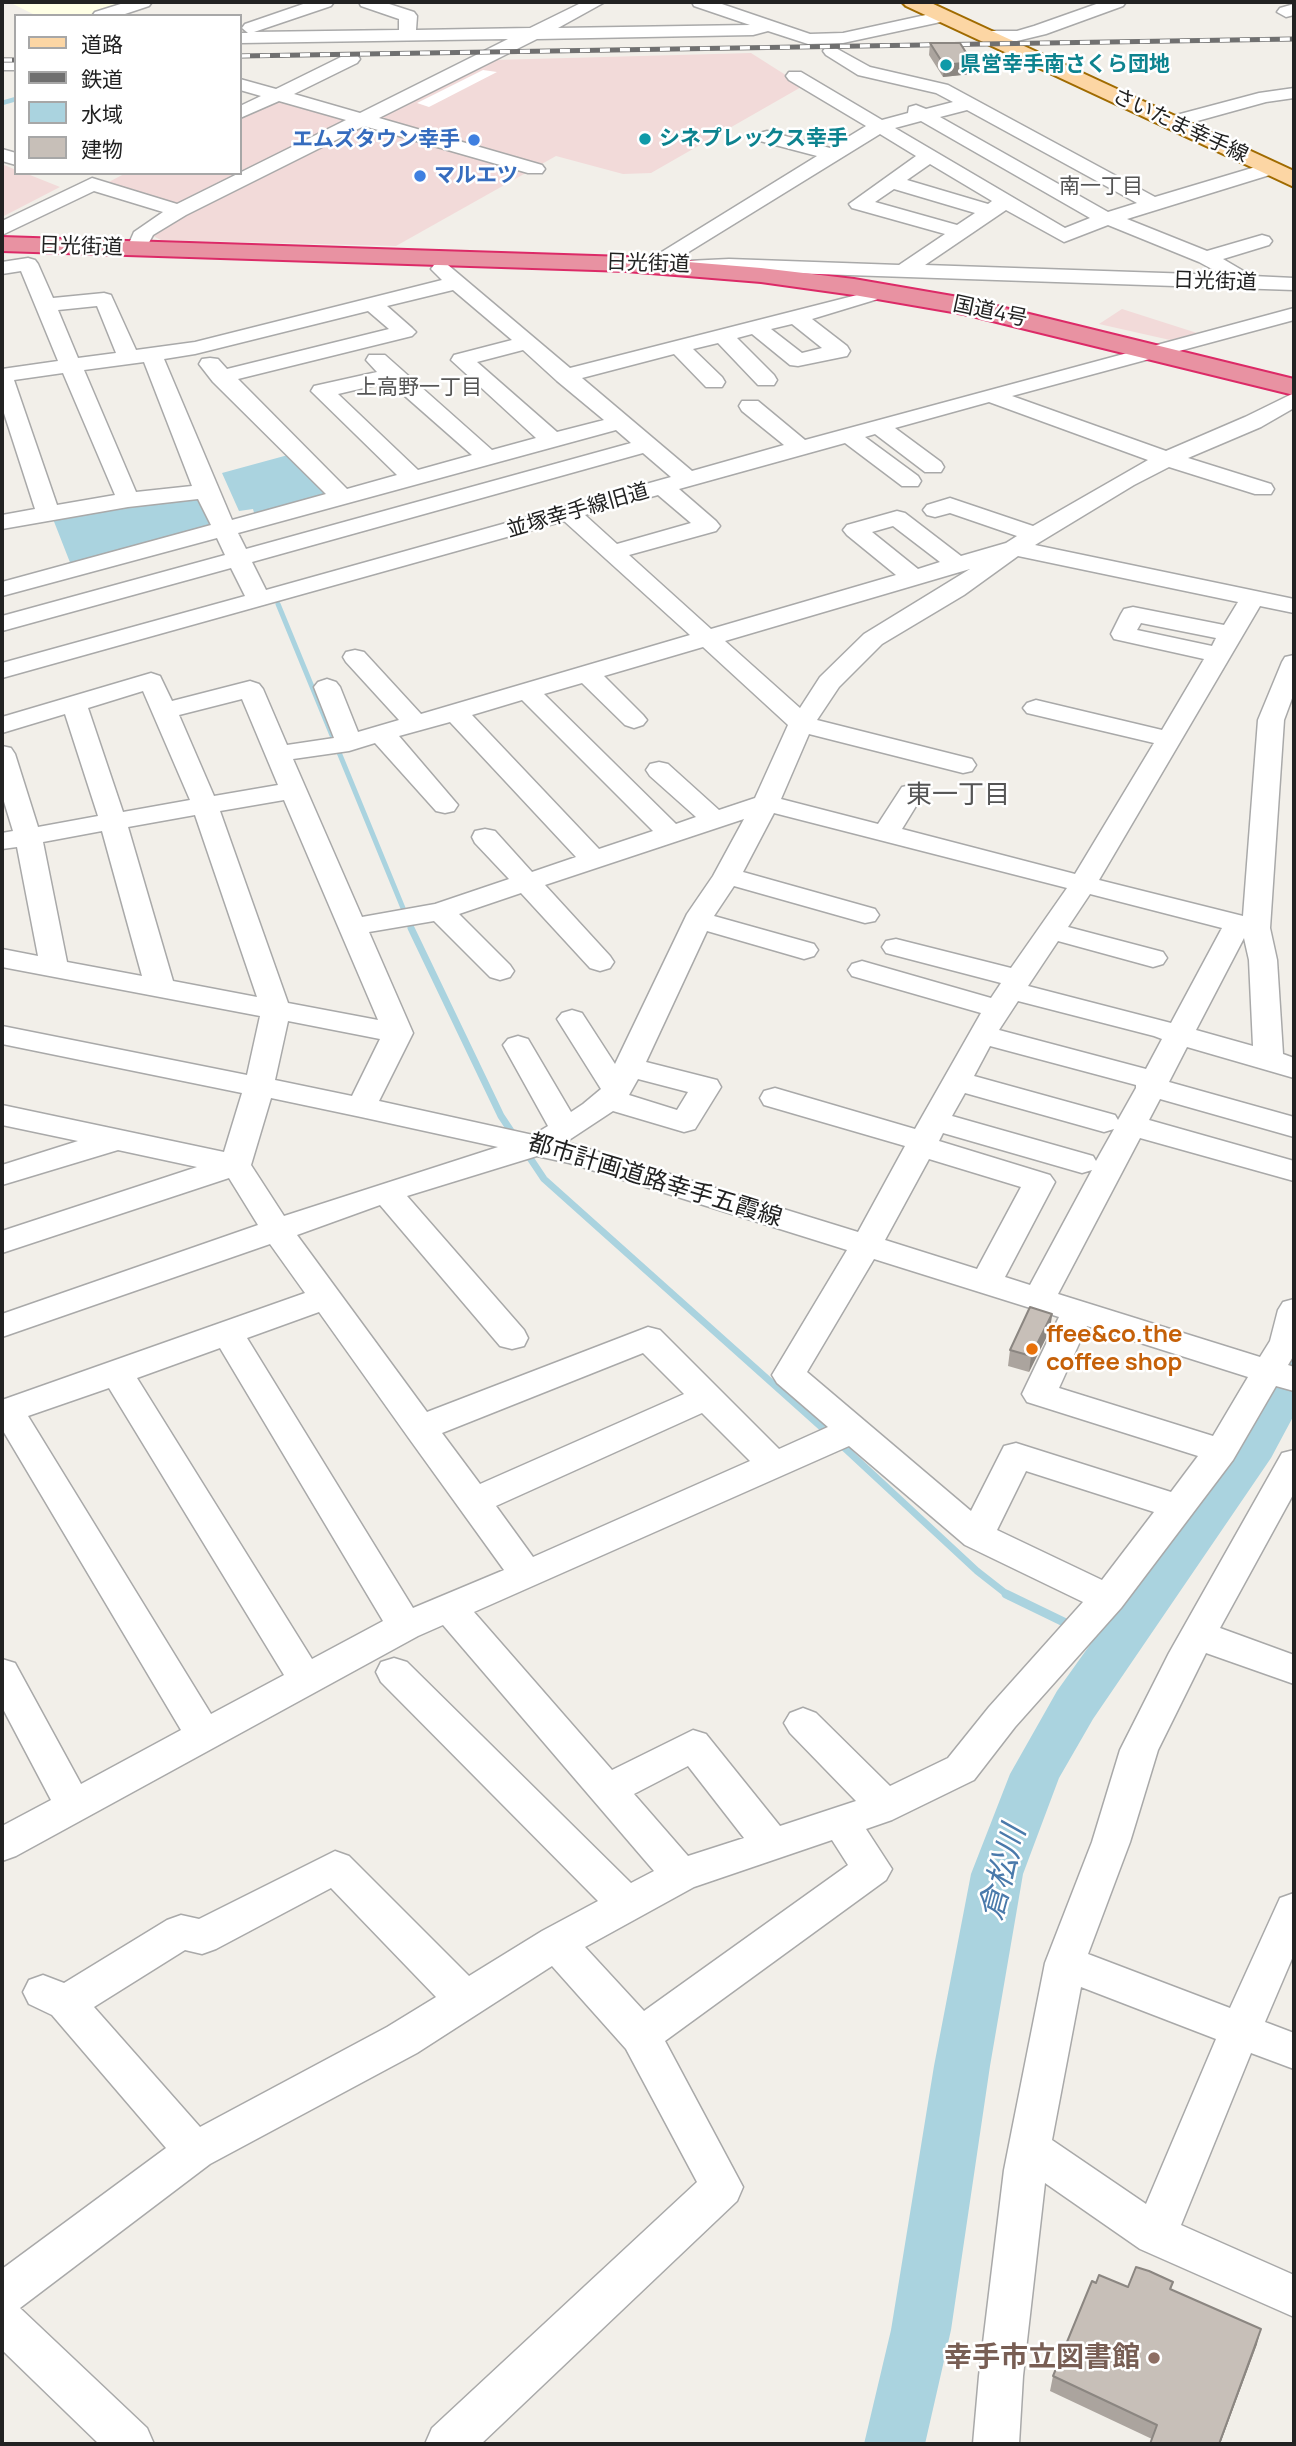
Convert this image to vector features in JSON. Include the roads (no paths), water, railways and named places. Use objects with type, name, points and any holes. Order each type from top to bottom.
[{"type":"highway","name":"日光街道","points":[[2,244],[681,267]]},
{"type":"highway","name":"国道4号","points":[[681,267],[854,287],[890,278],[929,299],[1154,351],[1294,387]]},
{"type":"main road","name":"さいたま幸手線","points":[[913,2],[1294,180]]},
{"type":"street","points":[[107,14],[143,2]]},
{"type":"street","points":[[137,248],[144,232],[178,211],[596,2]]},
{"type":"street","points":[[701,2],[808,39],[843,38],[944,16]]},
{"type":"street","points":[[990,36],[1017,36],[1040,30],[1117,2]]},
{"type":"street","points":[[362,9],[415,16],[407,36]]},
{"type":"street","points":[[681,10],[722,9]]},
{"type":"street","points":[[242,31],[282,18],[329,10]]},
{"type":"street","points":[[532,14],[614,12]]},
{"type":"street","points":[[242,38],[754,30],[768,26]]},
{"type":"street","points":[[832,51],[857,73],[893,98],[1107,219],[1206,258],[1248,283]]},
{"type":"street","points":[[242,112],[351,59]]},
{"type":"street","points":[[997,206],[979,187],[801,81],[857,73],[942,89],[1153,204]]},
{"type":"street","points":[[242,84],[535,169]]},
{"type":"street","points":[[1172,122],[1265,97],[1294,93]]},
{"type":"street","points":[[654,265],[838,149],[880,126],[969,104]]},
{"type":"street","points":[[814,135],[838,149]]},
{"type":"street","points":[[767,137],[838,149]]},
{"type":"street","points":[[929,156],[859,204],[961,232]]},
{"type":"street","points":[[979,187],[1076,163]]},
{"type":"street","points":[[892,182],[997,206],[1064,236],[1107,219],[1269,169]]},
{"type":"street","points":[[2,229],[111,175]]},
{"type":"street","points":[[70,177],[178,211]]},
{"type":"street","points":[[565,376],[864,299],[890,278],[997,206]]},
{"type":"street","points":[[704,234],[732,243],[708,265]]},
{"type":"street","points":[[1206,258],[1262,241]]},
{"type":"street","points":[[430,257],[454,283],[688,480]]},
{"type":"street","points":[[2,268],[28,264],[128,500]]},
{"type":"street","name":"日光街道","points":[[681,267],[708,265],[890,278],[945,273],[1294,284]]},
{"type":"street","points":[[929,299],[922,291],[922,284],[933,275],[945,273]]},
{"type":"street","points":[[48,514],[2,375],[195,348],[454,283]]},
{"type":"street","points":[[46,305],[104,299],[129,358]]},
{"type":"street","points":[[222,377],[361,345],[405,332],[372,304]]},
{"type":"street","name":"並塚幸手線旧道","points":[[2,671],[990,395],[1294,314]]},
{"type":"street","points":[[754,326],[798,360],[839,351],[794,315]]},
{"type":"street","points":[[720,334],[766,380]]},
{"type":"street","points":[[526,342],[462,360],[552,440]]},
{"type":"street","points":[[361,345],[487,457]]},
{"type":"street","points":[[678,346],[714,383]]},
{"type":"street","points":[[195,348],[341,496]]},
{"type":"street","points":[[152,355],[206,491],[259,600]]},
{"type":"street","points":[[391,374],[322,391],[412,477]]},
{"type":"street","points":[[990,395],[1167,459],[1263,489]]},
{"type":"street","points":[[2,1326],[552,1137],[618,1086],[698,920],[727,876],[766,803],[802,724],[829,681],[873,639],[955,590],[1024,542],[1167,459],[1253,422],[1294,399]]},
{"type":"street","points":[[750,406],[801,448]]},
{"type":"street","points":[[2,589],[621,422]]},
{"type":"street","points":[[878,426],[933,467]]},
{"type":"street","points":[[849,435],[910,481]]},
{"type":"street","points":[[2,624],[648,445]]},
{"type":"street","points":[[614,552],[709,526],[663,487]]},
{"type":"street","points":[[2,522],[128,500],[206,491]]},
{"type":"street","points":[[438,502],[479,538]]},
{"type":"street","points":[[934,510],[950,505],[1024,542],[1294,606]]},
{"type":"street","points":[[569,513],[802,724],[963,765]]},
{"type":"street","points":[[914,577],[855,530],[897,518],[957,564]]},
{"type":"street","points":[[278,754],[349,743],[914,577],[1024,542]]},
{"type":"street","points":[[1108,1598],[977,1536],[789,1375],[866,1245],[982,1035],[1083,884],[1253,597]]},
{"type":"street","points":[[123,638],[151,681],[205,805],[276,1011],[259,1087],[236,1165]]},
{"type":"street","points":[[355,657],[415,723]]},
{"type":"street","points":[[1039,1299],[1117,1124],[1152,1083],[1171,1033],[1247,926],[1271,720],[1294,663]]},
{"type":"street","points":[[586,672],[634,720]]},
{"type":"street","points":[[2,725],[151,681]]},
{"type":"street","points":[[327,687],[349,743]]},
{"type":"street","points":[[164,711],[250,689],[398,1034]]},
{"type":"street","points":[[526,690],[671,834]]},
{"type":"street","points":[[74,703],[113,821],[160,988]]},
{"type":"street","points":[[1036,708],[1169,738]]},
{"type":"street","points":[[454,710],[594,860]]},
{"type":"street","points":[[386,731],[386,740],[445,805]]},
{"type":"street","points":[[2,754],[15,839],[54,968]]},
{"type":"street","points":[[659,770],[714,819]]},
{"type":"street","points":[[15,839],[293,790]]},
{"type":"street","points":[[886,833],[911,793]]},
{"type":"street","points":[[352,927],[440,911],[766,803],[1247,926]]},
{"type":"street","points":[[485,837],[600,962]]},
{"type":"street","points":[[727,876],[865,915]]},
{"type":"street","points":[[440,911],[500,971]]},
{"type":"street","points":[[698,920],[804,950]]},
{"type":"street","points":[[862,970],[1009,993],[1282,1064],[1263,960],[1247,926]]},
{"type":"street","points":[[1051,931],[1153,958]]},
{"type":"street","points":[[896,947],[1009,993]]},
{"type":"street","points":[[2,958],[398,1034]]},
{"type":"street","points":[[572,1019],[618,1086]]},
{"type":"street","points":[[361,1107],[398,1034]]},
{"type":"street","name":"都市計画道路幸手五霞線","points":[[2,1035],[361,1107],[552,1137],[866,1245],[1281,1374]]},
{"type":"street","points":[[982,1035],[1294,1127]]},
{"type":"street","points":[[518,1045],[552,1137]]},
{"type":"street","points":[[956,1082],[1294,1171]]},
{"type":"street","points":[[775,1098],[926,1136],[1082,1163]]},
{"type":"street","points":[[2,1115],[236,1165],[278,1232],[527,1575]]},
{"type":"street","points":[[926,1136],[1039,1182],[986,1282]]},
{"type":"street","points":[[2,1175],[117,1139]]},
{"type":"street","points":[[2,1242],[236,1165]]},
{"type":"street","points":[[386,1192],[512,1338]]},
{"type":"street","points":[[204,1735],[5,1412],[326,1298]]},
{"type":"street","points":[[2,2295],[195,2151],[402,2040],[556,1942],[681,1875],[885,1805],[961,1769],[998,1722],[1108,1598],[1281,1374],[1294,1310]]},
{"type":"street","points":[[1078,1311],[1039,1394],[1221,1451]]},
{"type":"street","points":[[228,1333],[405,1626]]},
{"type":"street","points":[[420,1428],[648,1338],[775,1465]]},
{"type":"street","points":[[116,1372],[306,1680]]},
{"type":"street","points":[[474,1501],[707,1397]]},
{"type":"street","points":[[2,1845],[405,1626],[527,1575],[853,1430]]},
{"type":"street","points":[[977,1536],[1016,1455],[1178,1507]]},
{"type":"street","points":[[996,2444],[1000,2376],[1025,2170],[1065,1963],[1111,1842],[1139,1750],[1294,1462]]},
{"type":"street","points":[[449,1608],[681,1875]]},
{"type":"street","points":[[1198,1636],[1294,1670]]},
{"type":"street","points":[[394,1672],[627,1904]]},
{"type":"street","points":[[2,1673],[13,1719],[73,1806]]},
{"type":"street","points":[[803,1723],[885,1805]]},
{"type":"street","points":[[606,1791],[694,1745],[771,1843]]},
{"type":"street","points":[[641,2036],[872,1869],[840,1821]]},
{"type":"street","points":[[195,2151],[55,1997],[181,1932],[202,1937],[335,1867],[466,2000]]},
{"type":"street","points":[[1155,2235],[1294,1910]]},
{"type":"street","points":[[448,2444],[722,2187],[641,2036],[556,1942]]},
{"type":"street","points":[[1065,1963],[1294,2051]]},
{"type":"street","points":[[1030,2149],[1155,2235],[1291,2284]]},
{"type":"street","points":[[2,2320],[131,2444]]},
{"type":"water","points":[[288,455],[324,492],[323,498],[255,516],[253,509],[239,511],[222,473]]},
{"type":"water","points":[[193,498],[204,500],[213,523],[208,529],[71,565],[53,519]]},
{"type":"waterway","points":[[2,103],[14,100]]},
{"type":"waterway","points":[[278,604],[412,930]]},
{"type":"waterway","points":[[411,928],[501,1116],[515,1137]]},
{"type":"waterway","points":[[526,1152],[544,1179],[829,1434]]},
{"type":"waterway","name":"倉松川","points":[[894,2444],[921,2330],[962,2066],[997,1874],[1035,1774],[1075,1705],[1248,1458],[1294,1374]]},
{"type":"waterway","points":[[838,1442],[977,1571],[1007,1595]]},
{"type":"waterway","points":[[1007,1595],[1072,1626]]},
{"type":"waterway","points":[[1089,1634],[1115,1647]]},
{"type":"railway","points":[[242,56],[1294,39]]},
{"type":"railway","points":[[2,60],[14,60]]},
{"type":"place","name":"県営幸手南さくら団地","points":[[946,65]]},
{"type":"place","name":"シネプレックス幸手","points":[[645,139]]},
{"type":"place","name":"エムズタウン幸手","points":[[474,140]]},
{"type":"place","name":"マルエツ","points":[[420,176]]},
{"type":"place","name":"ffee&co.the coffee shop","points":[[1032,1349]]},
{"type":"place","name":"幸手市立図書館","points":[[1154,2358]]},
{"type":"district","name":"南一丁目","points":[[1101,187]]},
{"type":"district","name":"上高野一丁目","points":[[419,388]]},
{"type":"district","name":"東一丁目","points":[[958,796]]}]
